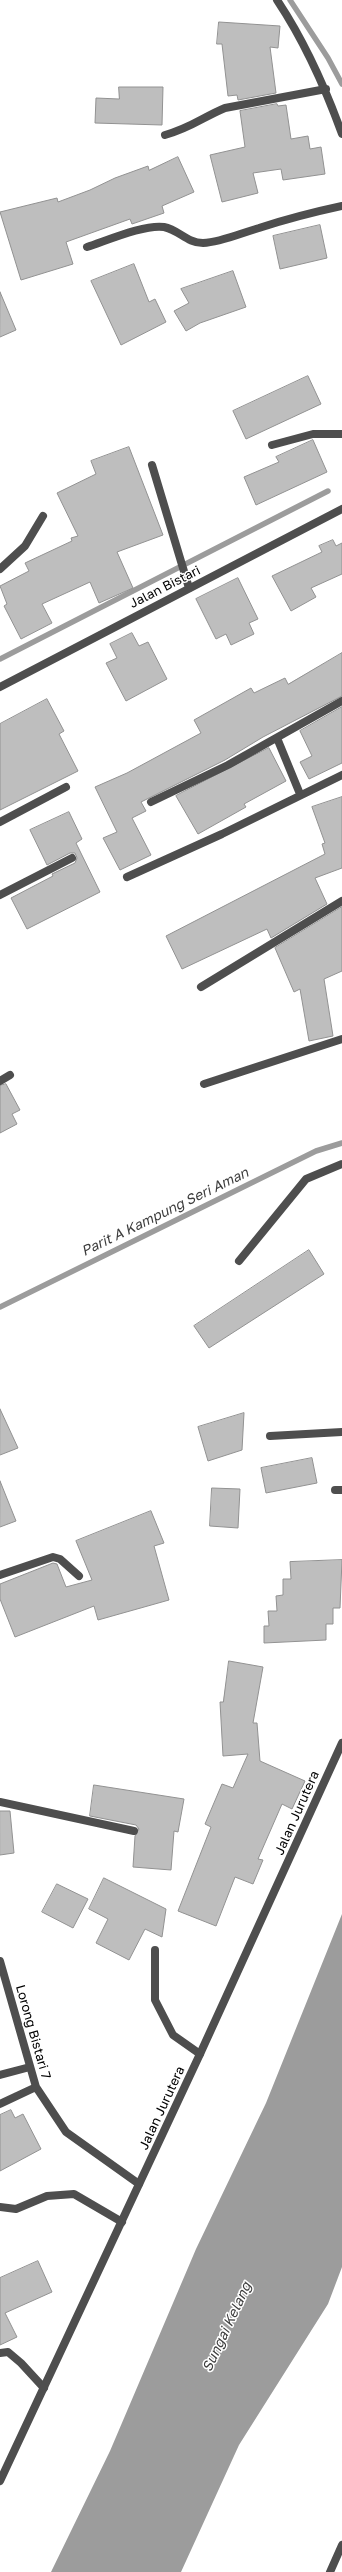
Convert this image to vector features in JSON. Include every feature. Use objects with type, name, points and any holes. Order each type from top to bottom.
[{"type":"street","points":[[277,0],[294,27],[326,89],[342,134]]},
{"type":"street","points":[[165,135],[186,130],[210,114],[225,108],[326,89]]},
{"type":"street","points":[[87,247],[143,230],[163,227],[176,231],[188,240],[202,243],[218,240],[305,213],[342,206]]},
{"type":"street","points":[[272,445],[313,434],[342,434]]},
{"type":"street","points":[[152,465],[189,588]]},
{"type":"street","name":"Jalan Bistari","points":[[0,687],[342,509]]},
{"type":"street","points":[[0,569],[25,546],[43,516]]},
{"type":"street","points":[[152,802],[228,765],[342,701]]},
{"type":"street","points":[[277,738],[300,794]]},
{"type":"street","points":[[127,877],[222,834],[300,794],[342,775]]},
{"type":"street","points":[[0,822],[66,787]]},
{"type":"street","points":[[0,895],[72,858]]},
{"type":"street","points":[[201,987],[342,901]]},
{"type":"street","points":[[204,1084],[342,1039]]},
{"type":"street","points":[[0,1081],[10,1075]]},
{"type":"street","points":[[239,1261],[306,1179],[342,1164]]},
{"type":"street","points":[[270,1436],[342,1432]]},
{"type":"street","points":[[0,1575],[53,1557],[60,1559],[79,1576]]},
{"type":"street","name":"Jalan Jurutera","points":[[0,2481],[140,2184],[342,1743]]},
{"type":"street","points":[[0,1802],[134,1831]]},
{"type":"street","points":[[155,1950],[155,2000],[173,2035],[200,2054]]},
{"type":"street","name":"Lorong Bistari 7","points":[[0,1961],[36,2087],[66,2132],[140,2184]]},
{"type":"street","points":[[0,2075],[30,2067]]},
{"type":"street","points":[[0,2104],[36,2087]]},
{"type":"street","points":[[0,2207],[16,2209],[46,2196],[74,2194],[122,2222]]},
{"type":"street","points":[[0,2353],[8,2352],[21,2363],[44,2388]]},
{"type":"street","points":[[330,2572],[342,2545]]},
{"type":"water","name":"Sungai Kelang","points":[[342,1914],[342,2267],[328,2304],[239,2445],[181,2572],[51,2572],[110,2451],[196,2249],[266,2103]]},
{"type":"building","points":[[219,22],[280,26],[278,48],[270,47],[276,93],[238,100],[237,95],[228,96],[222,44],[217,44]]},
{"type":"building","points":[[119,87],[163,87],[162,125],[95,123],[96,98],[119,99]]},
{"type":"building","points":[[277,104],[278,106],[286,105],[291,139],[308,136],[310,149],[321,147],[325,174],[283,180],[281,169],[253,173],[258,193],[222,202],[210,155],[245,147],[240,111]]},
{"type":"building","points":[[178,157],[194,192],[162,206],[164,213],[132,224],[130,219],[66,242],[73,264],[21,280],[0,212],[57,198],[58,202],[90,190],[115,178],[148,166],[149,170]]},
{"type":"building","points":[[320,225],[327,258],[280,269],[273,236]]},
{"type":"building","points":[[134,264],[149,302],[155,299],[166,322],[121,345],[91,281]]},
{"type":"building","points":[[233,271],[246,307],[200,323],[186,331],[174,311],[189,303],[181,289]]},
{"type":"building","points":[[0,292],[16,330],[0,337]]},
{"type":"building","points":[[308,376],[321,404],[246,439],[233,411]]},
{"type":"building","points":[[313,440],[327,472],[256,505],[244,477],[279,462],[276,457]]},
{"type":"building","points":[[129,447],[163,535],[117,552],[133,588],[99,603],[90,582],[42,604],[52,623],[21,639],[4,606],[7,604],[0,586],[29,571],[25,563],[72,541],[71,538],[78,536],[57,493],[96,474],[91,461]]},
{"type":"building","points":[[333,540],[336,546],[342,543],[342,574],[311,588],[316,597],[291,611],[272,576],[322,552],[319,546]]},
{"type":"building","points":[[238,578],[258,619],[249,623],[254,634],[231,645],[226,634],[216,639],[196,599]]},
{"type":"building","points":[[132,633],[139,646],[148,642],[167,679],[126,701],[106,663],[117,658],[110,644]]},
{"type":"building","points":[[342,653],[342,696],[263,737],[225,760],[141,802],[146,811],[132,818],[151,855],[120,870],[103,838],[117,832],[95,787],[127,773],[201,733],[194,720],[251,688],[254,693],[285,678],[288,684]]},
{"type":"building","points":[[47,699],[64,731],[59,734],[78,771],[0,810],[0,724]]},
{"type":"building","points":[[342,707],[342,763],[309,779],[300,762],[312,756],[300,731]]},
{"type":"building","points":[[269,748],[286,781],[244,804],[246,807],[198,834],[176,796]]},
{"type":"building","points":[[342,797],[342,868],[315,878],[327,904],[271,938],[267,929],[182,969],[166,936],[325,854],[322,844],[325,843],[312,807]]},
{"type":"building","points":[[69,812],[82,839],[76,843],[100,892],[27,929],[11,898],[53,876],[52,874],[75,863],[77,858],[75,853],[70,853],[47,865],[30,830]]},
{"type":"building","points":[[342,907],[342,971],[324,979],[333,1036],[309,1041],[300,989],[294,992],[275,948]]},
{"type":"building","points":[[6,1084],[20,1110],[12,1114],[17,1124],[0,1133],[0,1086]]},
{"type":"building","points":[[309,1250],[324,1274],[209,1348],[194,1326]]},
{"type":"building","points":[[0,1409],[18,1448],[0,1455]]},
{"type":"building","points":[[244,1413],[242,1450],[208,1461],[198,1427]]},
{"type":"building","points":[[312,1458],[317,1483],[266,1493],[261,1468]]},
{"type":"building","points":[[0,1481],[16,1521],[0,1527]]},
{"type":"building","points":[[212,1488],[240,1489],[238,1528],[210,1526]]},
{"type":"building","points":[[151,1511],[164,1543],[154,1546],[169,1600],[98,1620],[94,1606],[15,1637],[0,1599],[0,1584],[53,1563],[57,1564],[66,1587],[92,1580],[76,1541]]},
{"type":"building","points":[[342,1560],[340,1608],[333,1608],[333,1624],[326,1624],[326,1640],[264,1643],[264,1626],[269,1626],[268,1611],[277,1611],[276,1596],[283,1595],[283,1579],[291,1579],[290,1562]]},
{"type":"building","points":[[229,1661],[263,1667],[253,1723],[257,1723],[260,1761],[305,1781],[292,1809],[282,1804],[258,1859],[263,1860],[253,1884],[235,1877],[216,1926],[178,1911],[211,1827],[205,1824],[222,1784],[233,1788],[248,1754],[223,1756],[220,1702],[223,1702]]},
{"type":"building","points":[[94,1785],[184,1799],[178,1832],[174,1831],[171,1870],[133,1867],[135,1836],[139,1829],[136,1825],[90,1816]]},
{"type":"building","points":[[0,1811],[10,1811],[14,1853],[0,1855]]},
{"type":"building","points":[[104,1878],[166,1909],[162,1937],[145,1929],[129,1960],[96,1943],[108,1919],[89,1909]]},
{"type":"building","points":[[57,1884],[88,1899],[73,1928],[42,1912]]},
{"type":"building","points":[[11,2110],[15,2118],[23,2114],[41,2149],[0,2171],[0,2115]]},
{"type":"building","points":[[38,2261],[52,2292],[5,2313],[17,2337],[0,2345],[0,2278]]},
{"type":"waterway","points":[[290,0],[328,58],[342,84]]},
{"type":"waterway","points":[[0,659],[328,491]]},
{"type":"waterway","name":"Parit A Kampung Seri Aman","points":[[0,1307],[316,1151],[342,1143]]}]
